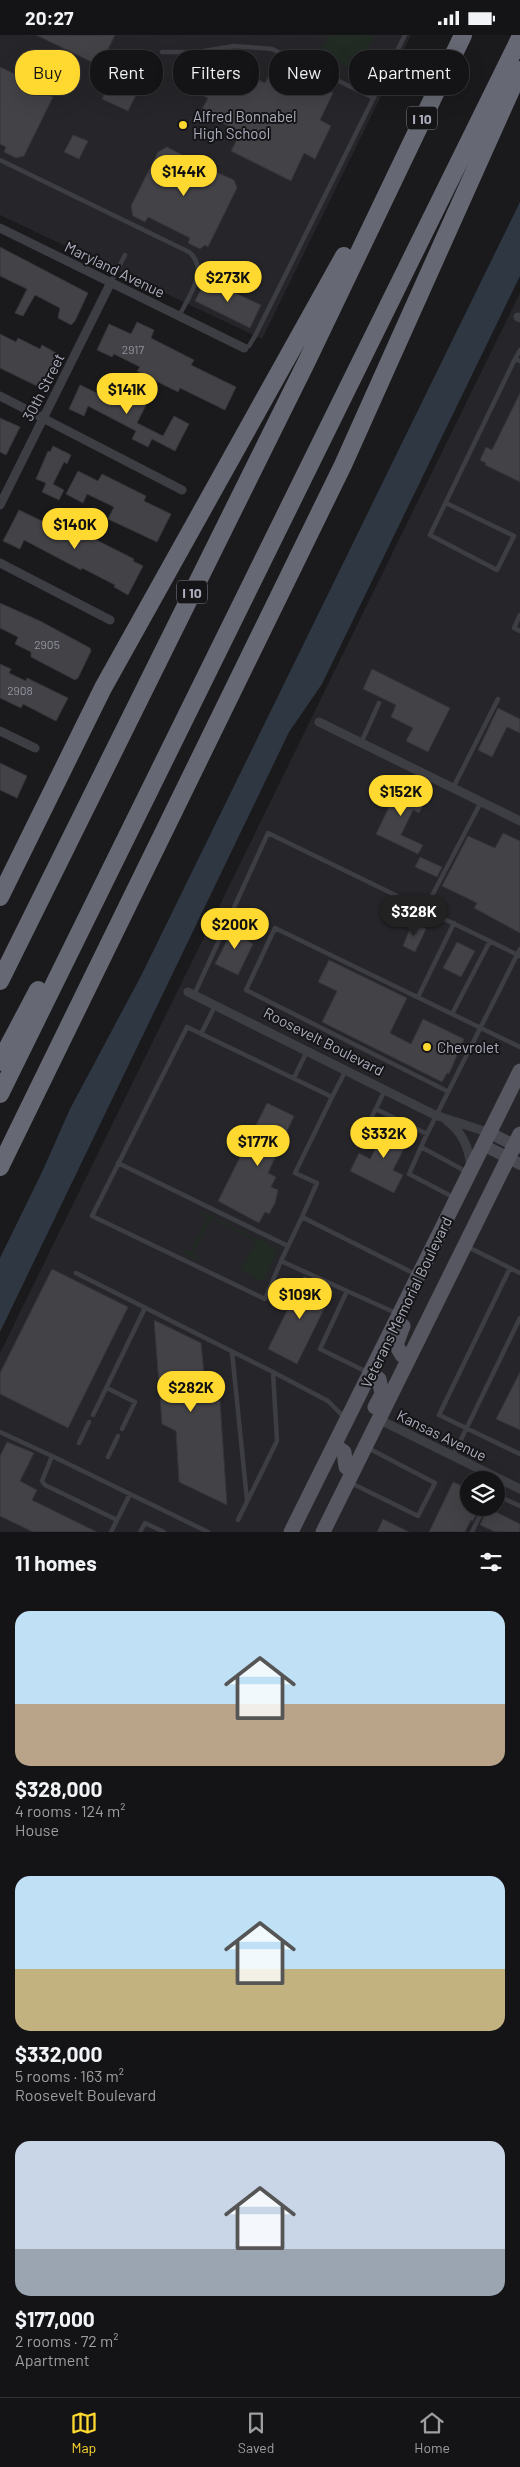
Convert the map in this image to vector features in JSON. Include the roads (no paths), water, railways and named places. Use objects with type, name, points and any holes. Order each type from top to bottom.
[{"type":"highway","name":"I 10","points":[[0,981],[306,361],[463,35]]},
{"type":"highway","points":[[0,1094],[201,682],[520,38]]},
{"type":"highway","points":[[0,1167],[343,465],[520,70]]},
{"type":"highway","points":[[0,897],[103,688],[344,255],[381,202]]},
{"type":"highway","points":[[0,1062],[201,682]]},
{"type":"main road","name":"Veterans Memorial Boulevard","points":[[291,1532],[520,1071]]},
{"type":"main road","name":"Veterans Memorial Boulevard","points":[[323,1532],[347,1474],[365,1446],[464,1245],[516,1150]]},
{"type":"main road","points":[[459,1195],[486,1203]]},
{"type":"main road","points":[[408,1358],[398,1351],[397,1337],[443,1246],[442,1230]]},
{"type":"main road","points":[[314,1532],[347,1474],[382,1394],[379,1379],[371,1374]]},
{"type":"main road","points":[[334,1446],[344,1452],[347,1474]]},
{"type":"street","name":"Maryland Avenue","points":[[0,228],[244,348]]},
{"type":"street","name":"30th Street","points":[[0,505],[111,282]]},
{"type":"street","points":[[0,396],[182,490]]},
{"type":"street","points":[[0,563],[110,620]]},
{"type":"street","points":[[319,722],[520,821]]},
{"type":"street","points":[[0,731],[35,748]]},
{"type":"street","name":"Roosevelt Boulevard","points":[[191,993],[435,1115],[486,1139],[516,1150]]},
{"type":"street","name":"Roosevelt Boulevard","points":[[445,1119],[454,1126],[467,1145],[470,1172]]},
{"type":"street","name":"Kansas Avenue","points":[[378,1419],[479,1471]]},
{"type":"street","name":"Kansas Avenue","points":[[505,1484],[520,1489]]},
{"type":"lane","points":[[244,348],[250,346],[405,35]]},
{"type":"lane","points":[[163,52],[198,52],[234,46],[272,49],[374,98]]},
{"type":"lane","points":[[0,160],[196,257],[197,282],[179,316]]},
{"type":"lane","points":[[111,282],[125,255]]},
{"type":"lane","points":[[446,503],[514,536],[497,569],[430,535],[446,503],[518,360],[520,350]]},
{"type":"lane","points":[[520,615],[514,628],[520,631]]},
{"type":"lane","points":[[454,788],[498,699]]},
{"type":"lane","points":[[361,743],[379,703]]},
{"type":"lane","points":[[425,909],[462,835],[481,802]]},
{"type":"lane","points":[[191,993],[268,833],[519,955]]},
{"type":"lane","points":[[418,997],[454,923]]},
{"type":"lane","points":[[447,1091],[246,990],[275,928],[520,1047]]},
{"type":"lane","points":[[452,1014],[490,941]]},
{"type":"lane","points":[[459,1195],[409,1174],[435,1115],[519,955],[520,949]]},
{"type":"lane","points":[[201,1033],[215,1005]]},
{"type":"lane","points":[[332,1097],[187,1027],[92,1216],[265,1299],[317,1183],[294,1173],[346,1070]]},
{"type":"lane","points":[[294,1078],[307,1051]]},
{"type":"lane","points":[[358,1145],[385,1089]]},
{"type":"lane","points":[[376,1109],[427,1134]]},
{"type":"lane","points":[[421,1147],[470,1172]]},
{"type":"lane","points":[[118,1163],[288,1246]]},
{"type":"lane","points":[[302,1217],[419,1275]]},
{"type":"lane","points":[[464,1245],[520,1273]]},
{"type":"lane","points":[[281,1261],[400,1315]]},
{"type":"lane","points":[[510,1268],[439,1415],[520,1454]]},
{"type":"lane","points":[[76,1273],[328,1401],[348,1420]]},
{"type":"lane","points":[[347,1291],[320,1349],[371,1374]]},
{"type":"lane","points":[[93,1415],[145,1308]]},
{"type":"lane","points":[[453,1456],[520,1318]]},
{"type":"lane","points":[[232,1352],[247,1501]]},
{"type":"lane","points":[[238,1520],[277,1441],[272,1372]]},
{"type":"lane","points":[[107,1388],[135,1401],[122,1429]]},
{"type":"lane","points":[[79,1443],[89,1422]]},
{"type":"lane","points":[[0,1432],[208,1532]]},
{"type":"lane","points":[[108,1457],[118,1436]]},
{"type":"lane","points":[[347,1474],[418,1516],[435,1483],[365,1446]]},
{"type":"lane","points":[[52,1456],[42,1477],[45,1485],[117,1520]]},
{"type":"lane","points":[[111,1532],[130,1494]]},
{"type":"lane","points":[[505,1499],[520,1506]]},
{"type":"lane","points":[[472,1532],[480,1516]]},
{"type":"lane","points":[[140,1532],[145,1523],[164,1532]]},
{"type":"water","points":[[520,202],[520,276],[322,684],[289,732],[0,1332],[0,1258],[70,1109],[141,976]]},
{"type":"place","name":"Alfred Bonnabel High School","points":[[183,125]]},
{"type":"place","name":"Chevrolet","points":[[427,1047]]}]
